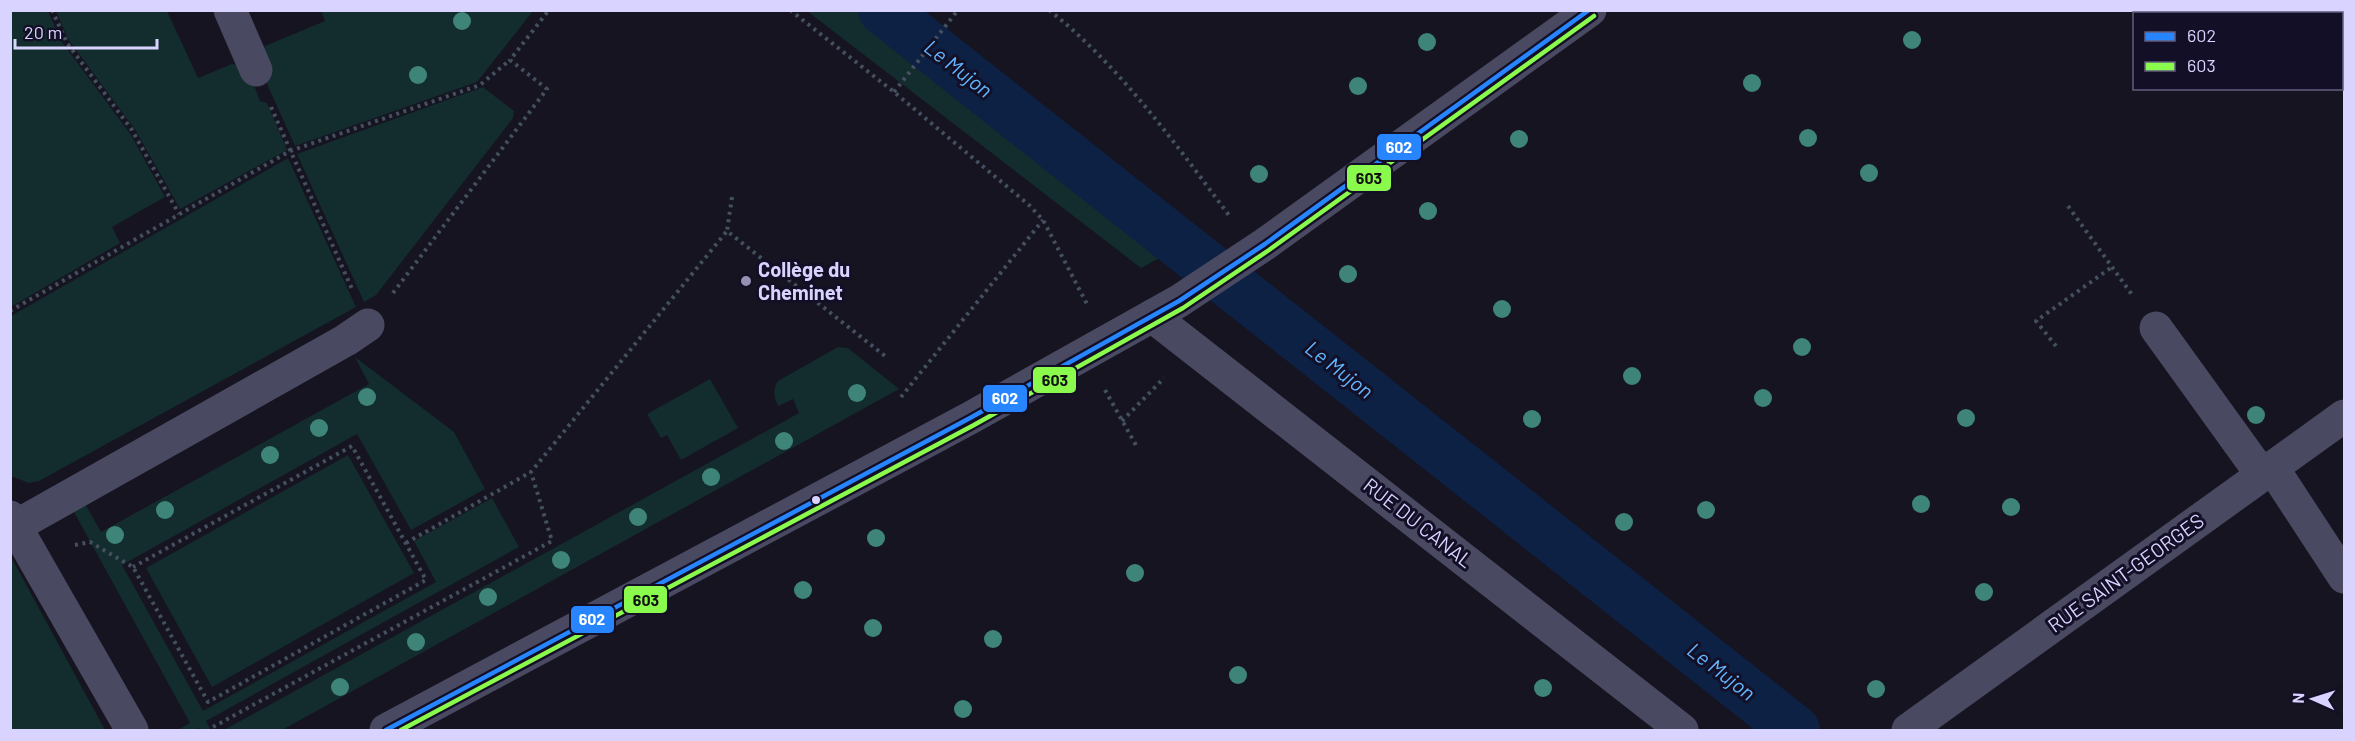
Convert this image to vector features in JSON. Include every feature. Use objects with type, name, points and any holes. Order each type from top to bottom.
[{"type":"street","points":[[230,10],[256,70]]},
{"type":"street","points":[[386,730],[430,720],[1166,308],[1264,244],[1590,10]]},
{"type":"street","name":"RUE DU CANAL","points":[[1166,308],[1682,730]]},
{"type":"street","points":[[132,730],[13,521],[346,340],[368,325]]},
{"type":"street","points":[[2156,328],[2267,471],[2344,577]]},
{"type":"street","name":"RUE SAINT-GEORGES","points":[[1925,726],[2344,416]]},
{"type":"path","points":[[52,10],[67,43],[132,130],[179,214]]},
{"type":"path","points":[[10,311],[290,151],[480,85],[510,60],[549,10]]},
{"type":"path","points":[[790,10],[894,92],[1029,205],[1043,220],[1108,341]]},
{"type":"path","points":[[894,92],[958,10]]},
{"type":"path","points":[[1049,10],[1071,28],[1154,115],[1236,224]]},
{"type":"path","points":[[256,70],[368,325],[547,89],[510,60]]},
{"type":"path","points":[[406,543],[531,472],[728,231],[732,197]]},
{"type":"path","points":[[2068,206],[2156,328]]},
{"type":"path","points":[[901,397],[1043,220]]},
{"type":"path","points":[[728,231],[885,356]]},
{"type":"path","points":[[2056,346],[2036,321],[2112,267]]},
{"type":"path","points":[[1122,421],[1170,373]]},
{"type":"path","points":[[1101,382],[1137,447]]},
{"type":"path","points":[[33,555],[90,542],[133,567],[208,702],[426,580],[352,446],[133,567]]},
{"type":"path","points":[[213,727],[552,541],[531,472]]},
{"type":"green space","points":[[11,10],[48,11],[62,42],[131,135],[165,197],[112,227],[120,243],[11,307]]},
{"type":"green space","points":[[56,11],[167,11],[198,78],[232,64],[247,67],[260,101],[267,103],[287,150],[180,209],[136,131],[68,39]]},
{"type":"green space","points":[[321,11],[533,11],[477,82],[295,146],[258,64],[265,46],[325,21]]},
{"type":"green space","points":[[807,11],[876,11],[1176,249],[1141,268]]},
{"type":"green space","points":[[483,87],[514,111],[513,118],[376,295],[364,302],[297,154]]},
{"type":"green space","points":[[288,158],[356,307],[39,481],[29,483],[11,476],[11,316]]},
{"type":"green space","points":[[838,347],[848,348],[899,389],[282,730],[224,730],[799,413],[793,399],[778,406],[774,394],[778,381]]},
{"type":"green space","points":[[355,357],[454,432],[485,489],[411,530],[357,434],[122,565],[203,711],[436,582],[414,541],[492,498],[519,547],[206,721],[211,730],[198,728],[178,730],[190,723],[74,512],[84,502],[101,532],[369,384]]},
{"type":"green space","points":[[710,379],[738,428],[681,460],[667,435],[661,438],[647,414]]},
{"type":"green space","points":[[348,455],[414,573],[212,687],[146,568]]},
{"type":"green space","points":[[11,557],[105,730],[11,730]]},
{"type":"waterway","name":"Le Mujon","points":[[883,10],[1795,730]]},
{"type":"transit line","name":"602","points":[[386,730],[970,418],[1179,301],[1265,244],[1589,10]]},
{"type":"transit line","name":"603","points":[[401,730],[974,425],[1183,308],[1269,250],[1594,16]]},
{"type":"place","name":"Collège du Cheminet","points":[[746,281]]}]
